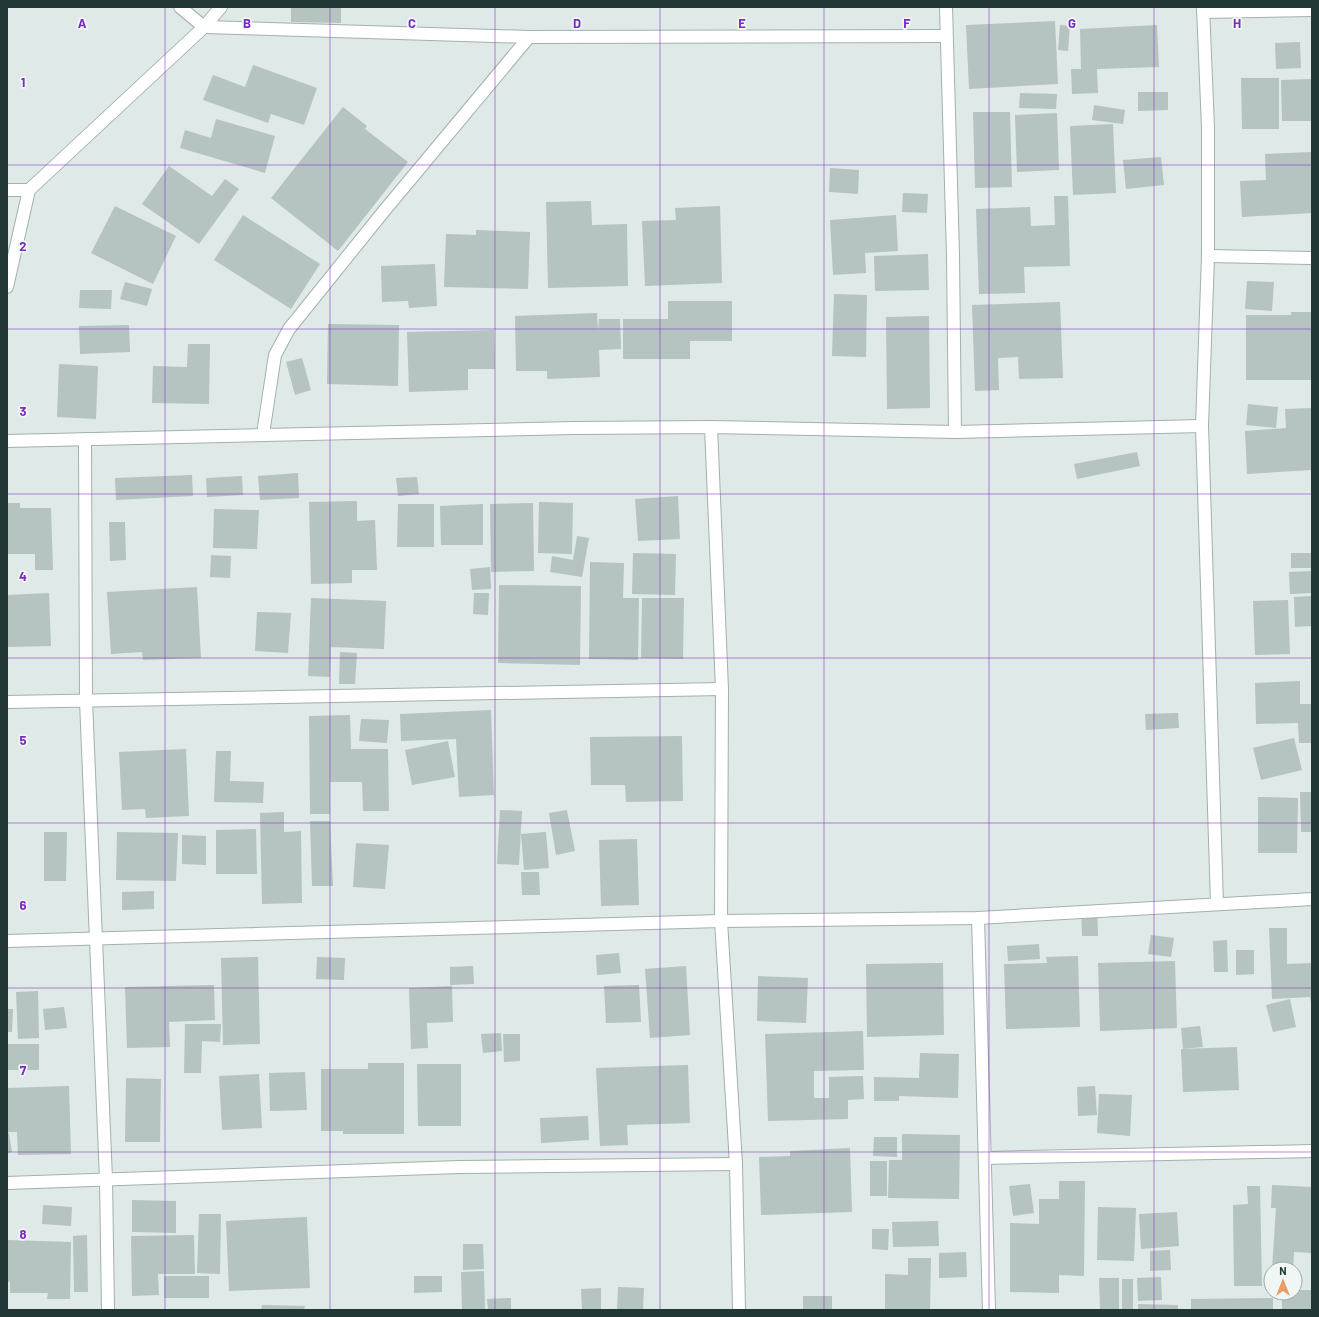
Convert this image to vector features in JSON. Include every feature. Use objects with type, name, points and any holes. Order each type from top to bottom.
[{"type":"street","points":[[180,7],[204,27],[528,37],[946,36]]},
{"type":"street","points":[[7,287],[29,190],[204,27],[221,7]]},
{"type":"street","points":[[946,7],[953,255],[955,432]]},
{"type":"street","points":[[1217,904],[1202,426],[1208,256],[1208,128],[1203,9],[1312,10]]},
{"type":"street","points":[[263,434],[275,355],[290,329],[355,247],[528,37]]},
{"type":"street","points":[[7,190],[29,190]]},
{"type":"street","points":[[1208,256],[1312,258]]},
{"type":"street","points":[[7,441],[263,434],[710,427],[955,432],[1202,426]]},
{"type":"street","points":[[710,427],[722,689],[721,921],[736,1164],[739,1310]]},
{"type":"street","points":[[85,439],[86,702],[106,1179],[108,1310]]},
{"type":"street","points":[[7,702],[86,702],[722,689]]},
{"type":"street","points":[[7,941],[97,940],[366,930],[721,921],[978,918],[1312,899]]},
{"type":"street","points":[[978,918],[989,1310]]},
{"type":"street","points":[[985,1158],[1312,1151]]},
{"type":"street","points":[[7,1183],[459,1167],[736,1164]]},
{"type":"building","points":[[291,7],[341,7],[341,23],[291,22]]},
{"type":"building","points":[[1055,21],[1058,84],[969,89],[966,25]]},
{"type":"building","points":[[1060,25],[1070,26],[1068,51],[1058,50]]},
{"type":"building","points":[[1157,25],[1159,67],[1097,69],[1098,93],[1072,94],[1071,69],[1081,69],[1080,29]]},
{"type":"building","points":[[1300,42],[1301,68],[1276,69],[1275,43]]},
{"type":"building","points":[[253,65],[317,88],[304,125],[271,114],[268,123],[203,100],[213,75],[245,87]]},
{"type":"building","points":[[1241,78],[1279,78],[1279,129],[1242,129]]},
{"type":"building","points":[[1312,79],[1312,121],[1282,121],[1281,80]]},
{"type":"building","points":[[1138,92],[1168,92],[1168,110],[1138,111]]},
{"type":"building","points":[[1020,93],[1057,94],[1056,109],[1019,108]]},
{"type":"building","points":[[1094,105],[1125,110],[1123,124],[1092,120]]},
{"type":"building","points":[[343,107],[367,126],[365,129],[408,162],[338,251],[271,198]]},
{"type":"building","points":[[973,112],[1010,112],[1012,187],[975,188]]},
{"type":"building","points":[[1057,113],[1059,170],[1017,172],[1015,115]]},
{"type":"building","points":[[216,119],[275,136],[265,173],[180,148],[185,130],[211,138]]},
{"type":"building","points":[[1113,124],[1116,193],[1073,195],[1070,126]]},
{"type":"building","points":[[1312,152],[1312,213],[1242,217],[1240,181],[1266,180],[1265,154]]},
{"type":"building","points":[[1161,157],[1164,185],[1126,189],[1123,160]]},
{"type":"building","points":[[169,166],[212,196],[225,179],[239,189],[199,244],[142,204]]},
{"type":"building","points":[[830,168],[859,170],[858,194],[829,192]]},
{"type":"building","points":[[903,193],[928,194],[927,213],[902,212]]},
{"type":"building","points":[[1054,196],[1068,196],[1070,266],[1024,267],[1025,293],[979,294],[976,209],[1030,207],[1031,226],[1055,225]]},
{"type":"building","points":[[591,201],[592,225],[627,224],[628,286],[548,288],[546,202]]},
{"type":"building","points":[[115,206],[176,236],[153,284],[91,253]]},
{"type":"building","points":[[720,206],[722,283],[645,286],[642,221],[676,220],[675,208]]},
{"type":"building","points":[[243,215],[320,264],[291,309],[214,260]]},
{"type":"building","points":[[896,215],[898,251],[865,253],[866,273],[833,275],[830,220]]},
{"type":"building","points":[[476,230],[530,232],[528,289],[444,287],[446,234],[476,235]]},
{"type":"building","points":[[928,254],[929,290],[875,291],[874,256]]},
{"type":"building","points":[[435,264],[437,306],[409,308],[408,301],[382,302],[381,266]]},
{"type":"building","points":[[1247,281],[1274,282],[1272,311],[1245,309]]},
{"type":"building","points":[[125,282],[152,289],[147,306],[120,299]]},
{"type":"building","points":[[80,290],[112,290],[111,309],[79,308]]},
{"type":"building","points":[[834,294],[867,295],[866,357],[832,356]]},
{"type":"building","points":[[668,301],[732,301],[732,341],[690,341],[690,359],[623,359],[623,319],[668,319]]},
{"type":"building","points":[[1060,302],[1063,378],[1019,379],[1018,357],[998,358],[999,390],[975,391],[972,305]]},
{"type":"building","points":[[1291,312],[1312,312],[1312,380],[1246,380],[1246,315],[1291,315]]},
{"type":"building","points":[[597,313],[598,331],[599,319],[620,319],[621,349],[599,350],[600,377],[547,379],[547,371],[516,371],[515,316]]},
{"type":"building","points":[[929,316],[930,408],[887,409],[886,317]]},
{"type":"building","points":[[328,324],[399,325],[398,386],[327,384]]},
{"type":"building","points":[[129,325],[130,352],[80,354],[79,326]]},
{"type":"building","points":[[494,330],[495,369],[468,369],[468,390],[409,392],[407,332]]},
{"type":"building","points":[[188,344],[210,344],[209,404],[152,403],[153,366],[187,367]]},
{"type":"building","points":[[302,358],[311,390],[295,395],[286,362]]},
{"type":"building","points":[[59,364],[98,366],[96,419],[57,417]]},
{"type":"building","points":[[1248,404],[1278,407],[1276,428],[1246,425]]},
{"type":"building","points":[[1312,408],[1312,470],[1247,474],[1245,431],[1286,428],[1285,409]]},
{"type":"building","points":[[1137,452],[1140,466],[1077,479],[1074,464]]},
{"type":"building","points":[[298,473],[299,498],[260,500],[258,476]]},
{"type":"building","points":[[192,475],[193,496],[116,500],[115,478]]},
{"type":"building","points":[[242,476],[243,495],[207,497],[206,478]]},
{"type":"building","points":[[417,477],[419,494],[398,496],[396,478]]},
{"type":"building","points":[[678,496],[680,539],[638,541],[635,499]]},
{"type":"building","points":[[357,501],[357,521],[375,520],[377,570],[352,570],[352,583],[311,584],[309,502]]},
{"type":"building","points":[[539,502],[573,503],[572,554],[538,553]]},
{"type":"building","points":[[7,503],[20,503],[20,508],[51,508],[53,570],[35,570],[35,554],[7,554]]},
{"type":"building","points":[[533,503],[534,571],[491,572],[490,504]]},
{"type":"building","points":[[398,504],[434,504],[434,547],[397,547]]},
{"type":"building","points":[[483,504],[483,545],[441,545],[440,506]]},
{"type":"building","points":[[214,509],[259,510],[257,549],[213,548]]},
{"type":"building","points":[[109,522],[125,522],[126,560],[110,561]]},
{"type":"building","points":[[577,536],[589,538],[582,577],[550,572],[552,556],[573,560]]},
{"type":"building","points":[[633,553],[676,554],[675,595],[632,594]]},
{"type":"building","points":[[1291,553],[1312,553],[1312,568],[1291,568]]},
{"type":"building","points":[[211,555],[231,556],[230,578],[210,577]]},
{"type":"building","points":[[590,562],[624,563],[623,598],[639,598],[638,660],[589,659]]},
{"type":"building","points":[[490,567],[491,589],[472,590],[470,569]]},
{"type":"building","points":[[1312,571],[1312,593],[1290,594],[1289,572]]},
{"type":"building","points":[[499,585],[581,586],[580,665],[498,663]]},
{"type":"building","points":[[197,587],[201,658],[143,660],[142,652],[111,654],[107,592]]},
{"type":"building","points":[[49,593],[51,646],[7,647],[7,595]]},
{"type":"building","points":[[474,593],[489,593],[488,615],[473,614]]},
{"type":"building","points":[[1312,596],[1312,626],[1295,627],[1294,597]]},
{"type":"building","points":[[311,598],[386,601],[384,649],[331,647],[330,677],[308,676]]},
{"type":"building","points":[[642,598],[684,598],[683,659],[641,658]]},
{"type":"building","points":[[1288,600],[1290,654],[1255,655],[1253,601]]},
{"type":"building","points":[[257,612],[291,613],[288,653],[255,651]]},
{"type":"building","points":[[340,652],[357,653],[355,684],[339,684]]},
{"type":"building","points":[[1300,681],[1300,704],[1312,704],[1312,743],[1299,743],[1298,723],[1256,724],[1255,683]]},
{"type":"building","points":[[491,710],[494,795],[459,797],[456,739],[401,741],[400,714]]},
{"type":"building","points":[[1178,713],[1179,728],[1146,730],[1145,714]]},
{"type":"building","points":[[350,715],[351,749],[388,749],[389,811],[363,811],[362,782],[330,782],[330,814],[310,814],[309,716]]},
{"type":"building","points":[[361,719],[389,720],[387,743],[359,741]]},
{"type":"building","points":[[682,736],[683,801],[626,802],[625,785],[591,785],[590,737]]},
{"type":"building","points":[[1294,738],[1302,770],[1261,780],[1253,748]]},
{"type":"building","points":[[448,741],[455,777],[412,785],[405,750]]},
{"type":"building","points":[[186,749],[189,816],[146,818],[145,809],[122,810],[119,752]]},
{"type":"building","points":[[216,751],[231,751],[230,781],[264,782],[263,803],[214,802]]},
{"type":"building","points":[[1300,792],[1312,792],[1312,832],[1301,832]]},
{"type":"building","points":[[1258,797],[1298,798],[1297,853],[1258,853]]},
{"type":"building","points":[[500,810],[522,811],[519,865],[497,864]]},
{"type":"building","points":[[567,810],[575,851],[556,855],[549,813]]},
{"type":"building","points":[[284,812],[284,832],[301,831],[302,903],[262,904],[260,813]]},
{"type":"building","points":[[310,821],[330,821],[333,886],[312,886]]},
{"type":"building","points":[[256,829],[257,874],[216,874],[216,830]]},
{"type":"building","points":[[44,832],[67,832],[66,881],[44,881]]},
{"type":"building","points":[[117,832],[178,833],[176,881],[116,880]]},
{"type":"building","points":[[546,832],[549,868],[524,870],[521,834]]},
{"type":"building","points":[[182,835],[206,836],[206,865],[182,864]]},
{"type":"building","points":[[637,839],[639,905],[601,906],[599,840]]},
{"type":"building","points":[[356,843],[389,845],[385,889],[353,887]]},
{"type":"building","points":[[521,872],[539,872],[540,895],[522,895]]},
{"type":"building","points":[[154,891],[154,909],[122,910],[122,892]]},
{"type":"building","points":[[1097,905],[1098,936],[1082,936],[1081,906]]},
{"type":"building","points":[[1269,928],[1287,928],[1287,964],[1312,963],[1312,1010],[1310,997],[1272,999]]},
{"type":"building","points":[[1151,935],[1174,938],[1171,957],[1148,954]]},
{"type":"building","points":[[1227,940],[1228,972],[1214,972],[1213,941]]},
{"type":"building","points":[[1039,944],[1040,959],[1008,961],[1007,946]]},
{"type":"building","points":[[1236,950],[1254,950],[1254,974],[1236,975]]},
{"type":"building","points":[[619,953],[621,973],[597,975],[596,955]]},
{"type":"building","points":[[1078,956],[1080,1027],[1006,1029],[1004,964],[1047,963],[1046,957]]},
{"type":"building","points":[[258,957],[260,1044],[223,1045],[221,958]]},
{"type":"building","points":[[317,957],[345,958],[344,980],[316,979]]},
{"type":"building","points":[[1175,961],[1177,1028],[1100,1031],[1098,963]]},
{"type":"building","points":[[943,963],[944,1035],[867,1037],[866,964]]},
{"type":"building","points":[[473,966],[474,984],[450,985],[450,967]]},
{"type":"building","points":[[686,966],[690,1035],[650,1038],[645,969]]},
{"type":"building","points":[[758,976],[808,978],[806,1023],[757,1021]]},
{"type":"building","points":[[214,985],[215,1020],[169,1022],[170,1047],[127,1048],[125,987]]},
{"type":"building","points":[[639,985],[641,1022],[606,1023],[604,986]]},
{"type":"building","points":[[452,986],[453,1022],[427,1023],[428,1048],[411,1049],[409,988]]},
{"type":"building","points":[[38,991],[39,1038],[18,1039],[16,992]]},
{"type":"building","points":[[1290,999],[1296,1027],[1273,1032],[1266,1005]]},
{"type":"building","points":[[64,1007],[67,1028],[45,1030],[43,1009]]},
{"type":"building","points":[[7,1009],[13,1009],[12,1032],[7,1032]]},
{"type":"building","points":[[185,1024],[221,1024],[220,1042],[202,1041],[201,1073],[184,1073]]},
{"type":"building","points":[[1200,1026],[1203,1047],[1183,1049],[1181,1028]]},
{"type":"building","points":[[863,1031],[864,1070],[814,1071],[814,1098],[829,1098],[829,1077],[863,1076],[864,1099],[848,1100],[848,1119],[768,1121],[765,1034]]},
{"type":"building","points":[[501,1033],[502,1051],[483,1053],[481,1034]]},
{"type":"building","points":[[503,1034],[520,1034],[520,1061],[504,1062]]},
{"type":"building","points":[[7,1044],[39,1044],[39,1070],[7,1070]]},
{"type":"building","points":[[1237,1047],[1239,1090],[1183,1092],[1181,1049]]},
{"type":"building","points":[[920,1053],[959,1054],[958,1098],[899,1096],[899,1101],[874,1101],[874,1077],[919,1078]]},
{"type":"building","points":[[368,1063],[404,1063],[404,1134],[343,1134],[343,1131],[321,1131],[321,1069],[368,1069]]},
{"type":"building","points":[[417,1064],[461,1064],[461,1126],[418,1126]]},
{"type":"building","points":[[688,1065],[690,1123],[627,1125],[628,1145],[600,1146],[596,1068]]},
{"type":"building","points":[[305,1072],[307,1110],[270,1111],[269,1073]]},
{"type":"building","points":[[259,1074],[262,1128],[222,1130],[219,1076]]},
{"type":"building","points":[[126,1078],[161,1079],[160,1142],[125,1142]]},
{"type":"building","points":[[69,1086],[71,1154],[18,1155],[17,1132],[7,1132],[7,1088]]},
{"type":"building","points":[[1095,1086],[1097,1115],[1078,1116],[1077,1087]]},
{"type":"building","points":[[1099,1094],[1132,1095],[1130,1136],[1097,1133]]},
{"type":"building","points":[[588,1116],[589,1140],[541,1143],[540,1118]]},
{"type":"building","points":[[9,1133],[12,1152],[7,1153],[7,1134]]},
{"type":"building","points":[[902,1134],[960,1135],[959,1199],[888,1198],[889,1160],[902,1160]]},
{"type":"building","points":[[874,1137],[897,1137],[897,1157],[873,1156]]},
{"type":"building","points":[[850,1148],[852,1212],[761,1215],[759,1157],[790,1156],[790,1151]]},
{"type":"building","points":[[870,1161],[887,1161],[887,1196],[870,1196]]},
{"type":"building","points":[[1059,1181],[1085,1181],[1084,1276],[1059,1275],[1059,1293],[1010,1292],[1010,1223],[1039,1224],[1039,1199],[1059,1199]]},
{"type":"building","points":[[1030,1184],[1034,1213],[1013,1216],[1009,1186]]},
{"type":"building","points":[[1272,1185],[1312,1187],[1312,1253],[1294,1252],[1293,1261],[1273,1261],[1276,1208],[1271,1208]]},
{"type":"building","points":[[1247,1186],[1260,1186],[1262,1286],[1234,1286],[1233,1205],[1248,1204]]},
{"type":"building","points":[[132,1200],[176,1201],[176,1233],[132,1232]]},
{"type":"building","points":[[43,1205],[72,1207],[71,1226],[42,1224]]},
{"type":"building","points":[[1098,1207],[1136,1208],[1134,1261],[1097,1260]]},
{"type":"building","points":[[1177,1212],[1179,1246],[1141,1249],[1139,1214]]},
{"type":"building","points":[[199,1214],[221,1214],[220,1274],[197,1273]]},
{"type":"building","points":[[307,1217],[310,1288],[229,1291],[226,1221]]},
{"type":"building","points":[[938,1221],[939,1246],[893,1247],[892,1222]]},
{"type":"building","points":[[872,1229],[889,1229],[888,1250],[872,1249]]},
{"type":"building","points":[[87,1235],[88,1292],[74,1292],[73,1236]]},
{"type":"building","points":[[194,1235],[195,1274],[158,1274],[159,1295],[132,1296],[131,1236]]},
{"type":"building","points":[[7,1240],[71,1242],[70,1299],[47,1299],[48,1293],[10,1293],[10,1282],[7,1282]]},
{"type":"building","points":[[463,1244],[483,1244],[484,1269],[463,1270]]},
{"type":"building","points":[[1170,1250],[1171,1270],[1150,1271],[1150,1251]]},
{"type":"building","points":[[966,1252],[967,1277],[939,1278],[939,1253]]},
{"type":"building","points":[[908,1258],[931,1258],[930,1310],[885,1310],[885,1274],[908,1275]]},
{"type":"building","points":[[484,1271],[485,1309],[462,1310],[461,1272]]},
{"type":"building","points":[[164,1276],[209,1276],[209,1298],[164,1298]]},
{"type":"building","points":[[414,1276],[442,1276],[442,1292],[414,1293]]},
{"type":"building","points":[[1161,1277],[1162,1300],[1138,1301],[1137,1278]]},
{"type":"building","points":[[1099,1278],[1119,1278],[1119,1310],[1100,1310]]},
{"type":"building","points":[[1122,1279],[1133,1279],[1133,1310],[1122,1310]]},
{"type":"building","points":[[618,1287],[644,1288],[643,1310],[617,1310]]},
{"type":"building","points":[[601,1288],[601,1310],[582,1310],[581,1289]]},
{"type":"building","points":[[1303,1290],[1312,1290],[1312,1310],[1282,1310],[1282,1301],[1303,1301]]},
{"type":"building","points":[[803,1296],[832,1296],[832,1310],[803,1310]]},
{"type":"building","points":[[511,1298],[511,1310],[488,1310],[487,1299]]},
{"type":"building","points":[[1263,1298],[1263,1301],[1273,1301],[1273,1310],[1191,1310],[1191,1299]]},
{"type":"building","points":[[1138,1304],[1178,1305],[1178,1310],[1138,1310]]},
{"type":"building","points":[[262,1305],[305,1306],[304,1310],[261,1310]]}]
